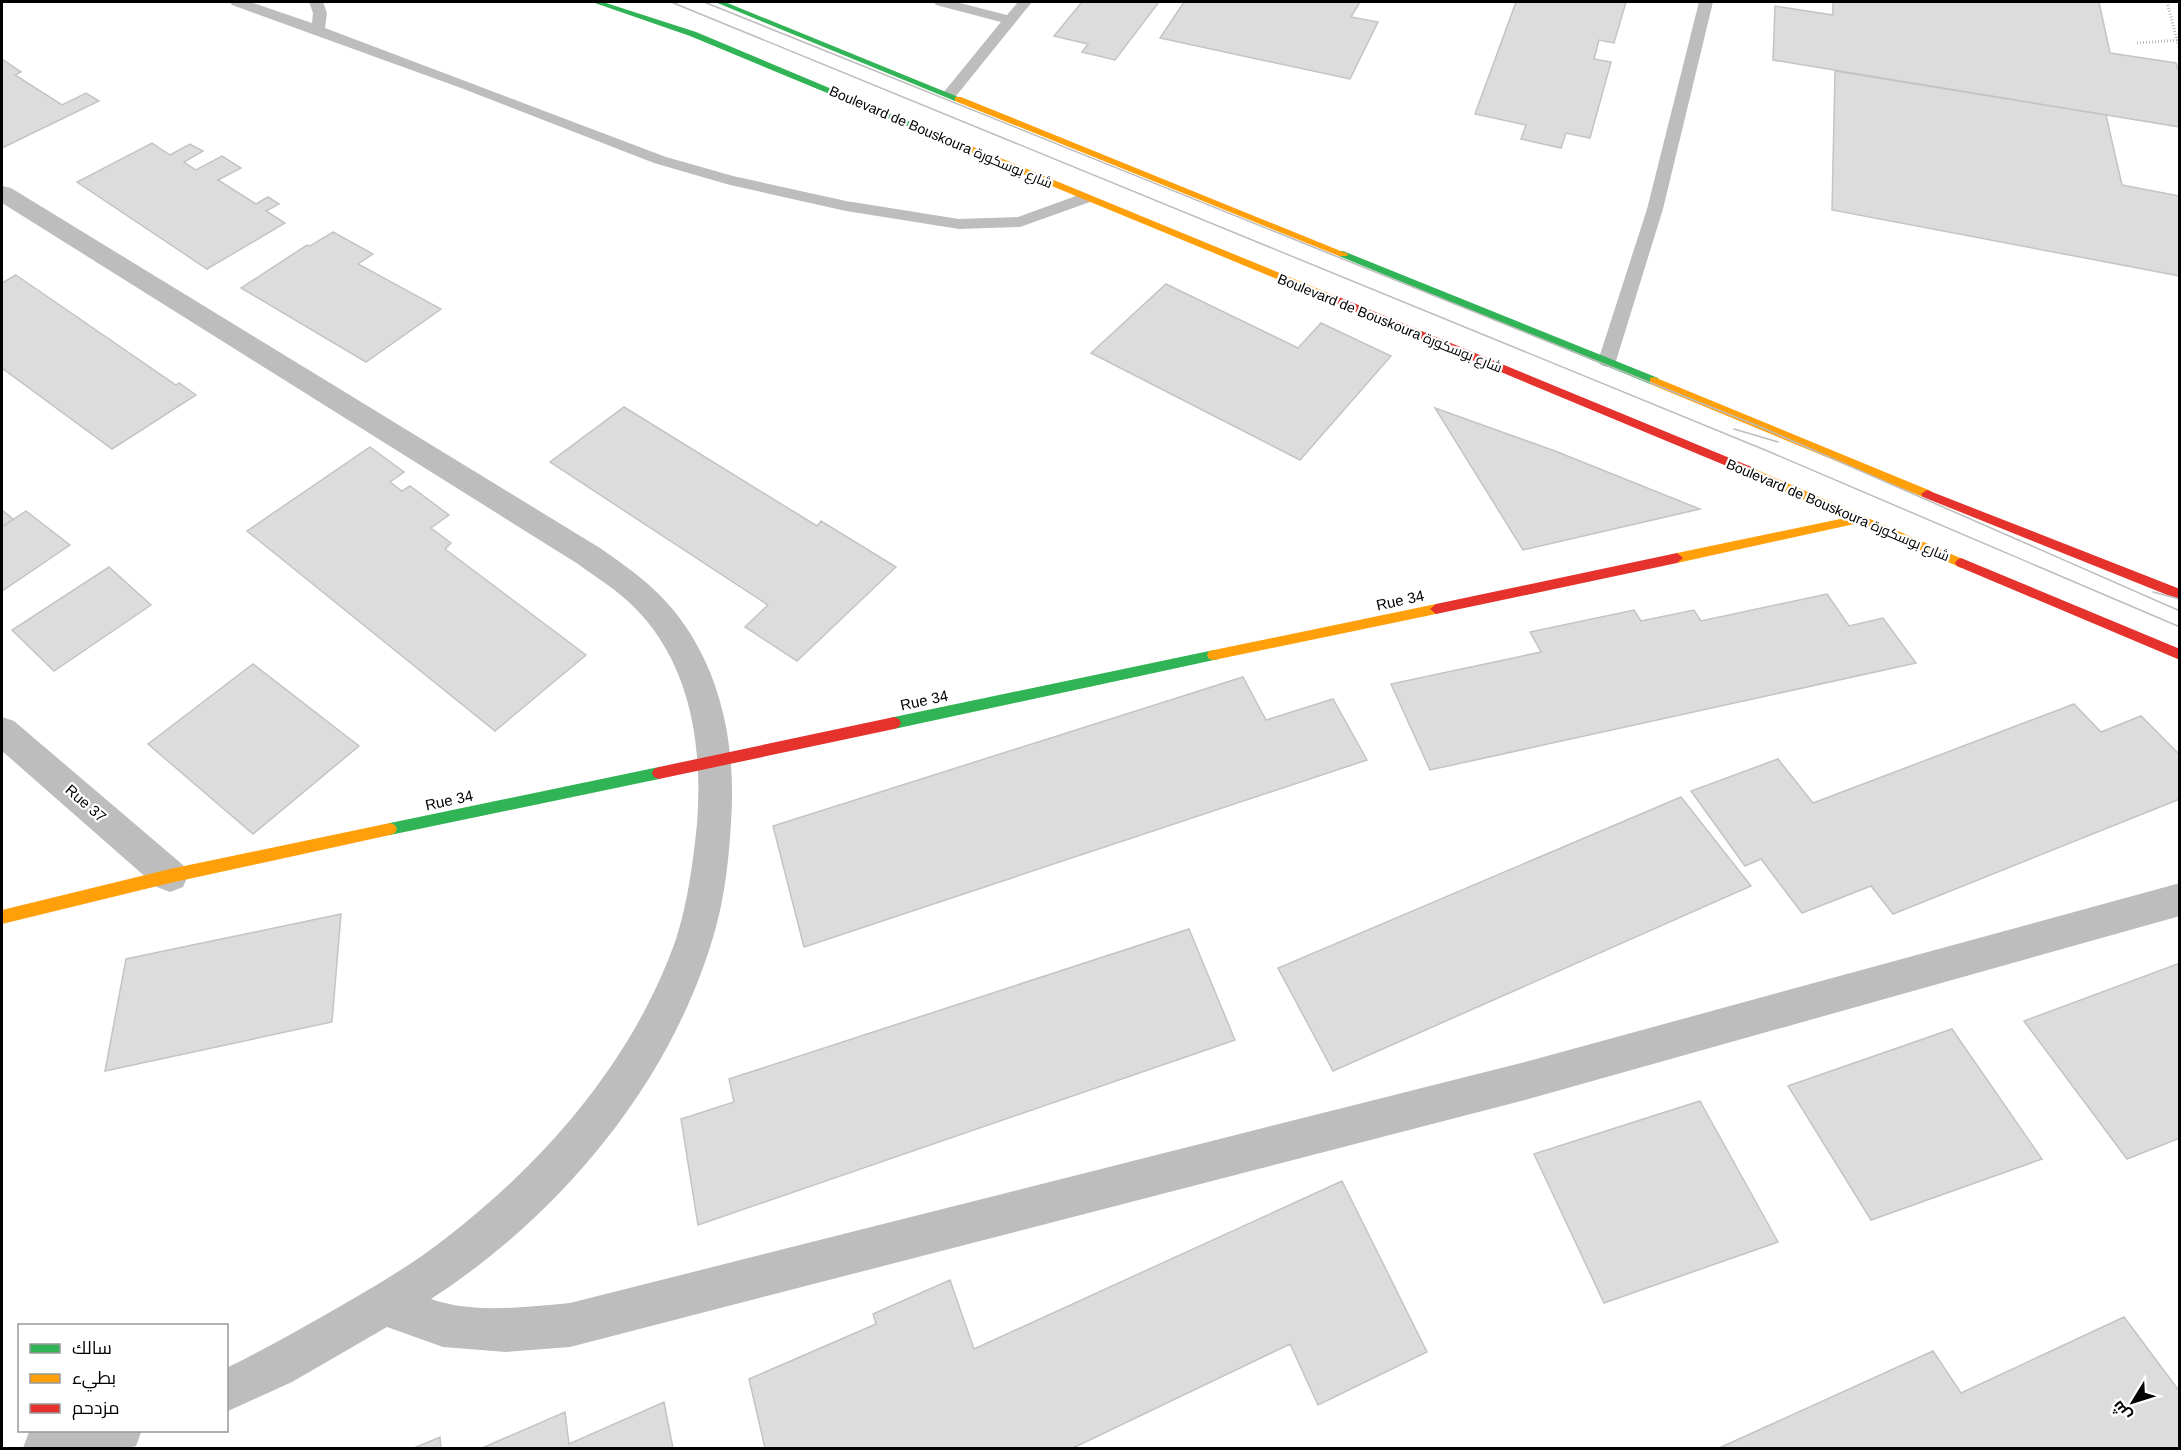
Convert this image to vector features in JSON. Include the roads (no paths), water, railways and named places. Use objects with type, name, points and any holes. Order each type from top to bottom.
[{"type":"street","name":"Boulevard de Bouskoura شارع بوسكورة","points":[[596,2],[693,34],[1744,470],[1855,520],[2062,603],[2180,655]]},
{"type":"street","points":[[719,2],[951,93],[1938,499],[2180,595]]},
{"type":"street","points":[[2,193],[589,556],[650,603],[686,651],[703,692],[715,760],[716,809],[709,865],[694,938],[670,1002],[633,1068],[585,1134],[528,1195],[459,1254],[383,1304],[270,1372],[228,1389]]},
{"type":"street","name":"Rue 34","points":[[2,917],[170,876],[1855,520]]},
{"type":"street","name":"Rue 37","points":[[2,731],[170,876]]},
{"type":"street","points":[[383,1304],[443,1325],[506,1330],[570,1325],[1525,1081],[2180,899]]},
{"type":"street","points":[[45,1449],[116,1432]]},
{"type":"lane","points":[[237,2],[466,85],[660,160],[730,180],[846,206],[958,224],[1020,222],[1084,198]]},
{"type":"lane","points":[[316,2],[321,10],[321,20],[317,31]]},
{"type":"lane","points":[[941,2],[1010,20]]},
{"type":"lane","points":[[951,93],[1025,2]]},
{"type":"lane","points":[[1607,361],[1655,208],[1706,2]]},
{"type":"tram line","points":[[671,2],[1765,450],[2180,627]]},
{"type":"tram line","points":[[704,2],[1763,428],[2180,611]]},
{"type":"tram line","points":[[1734,429],[1778,442]]},
{"type":"tram line","points":[[2153,592],[2180,599]]}]
